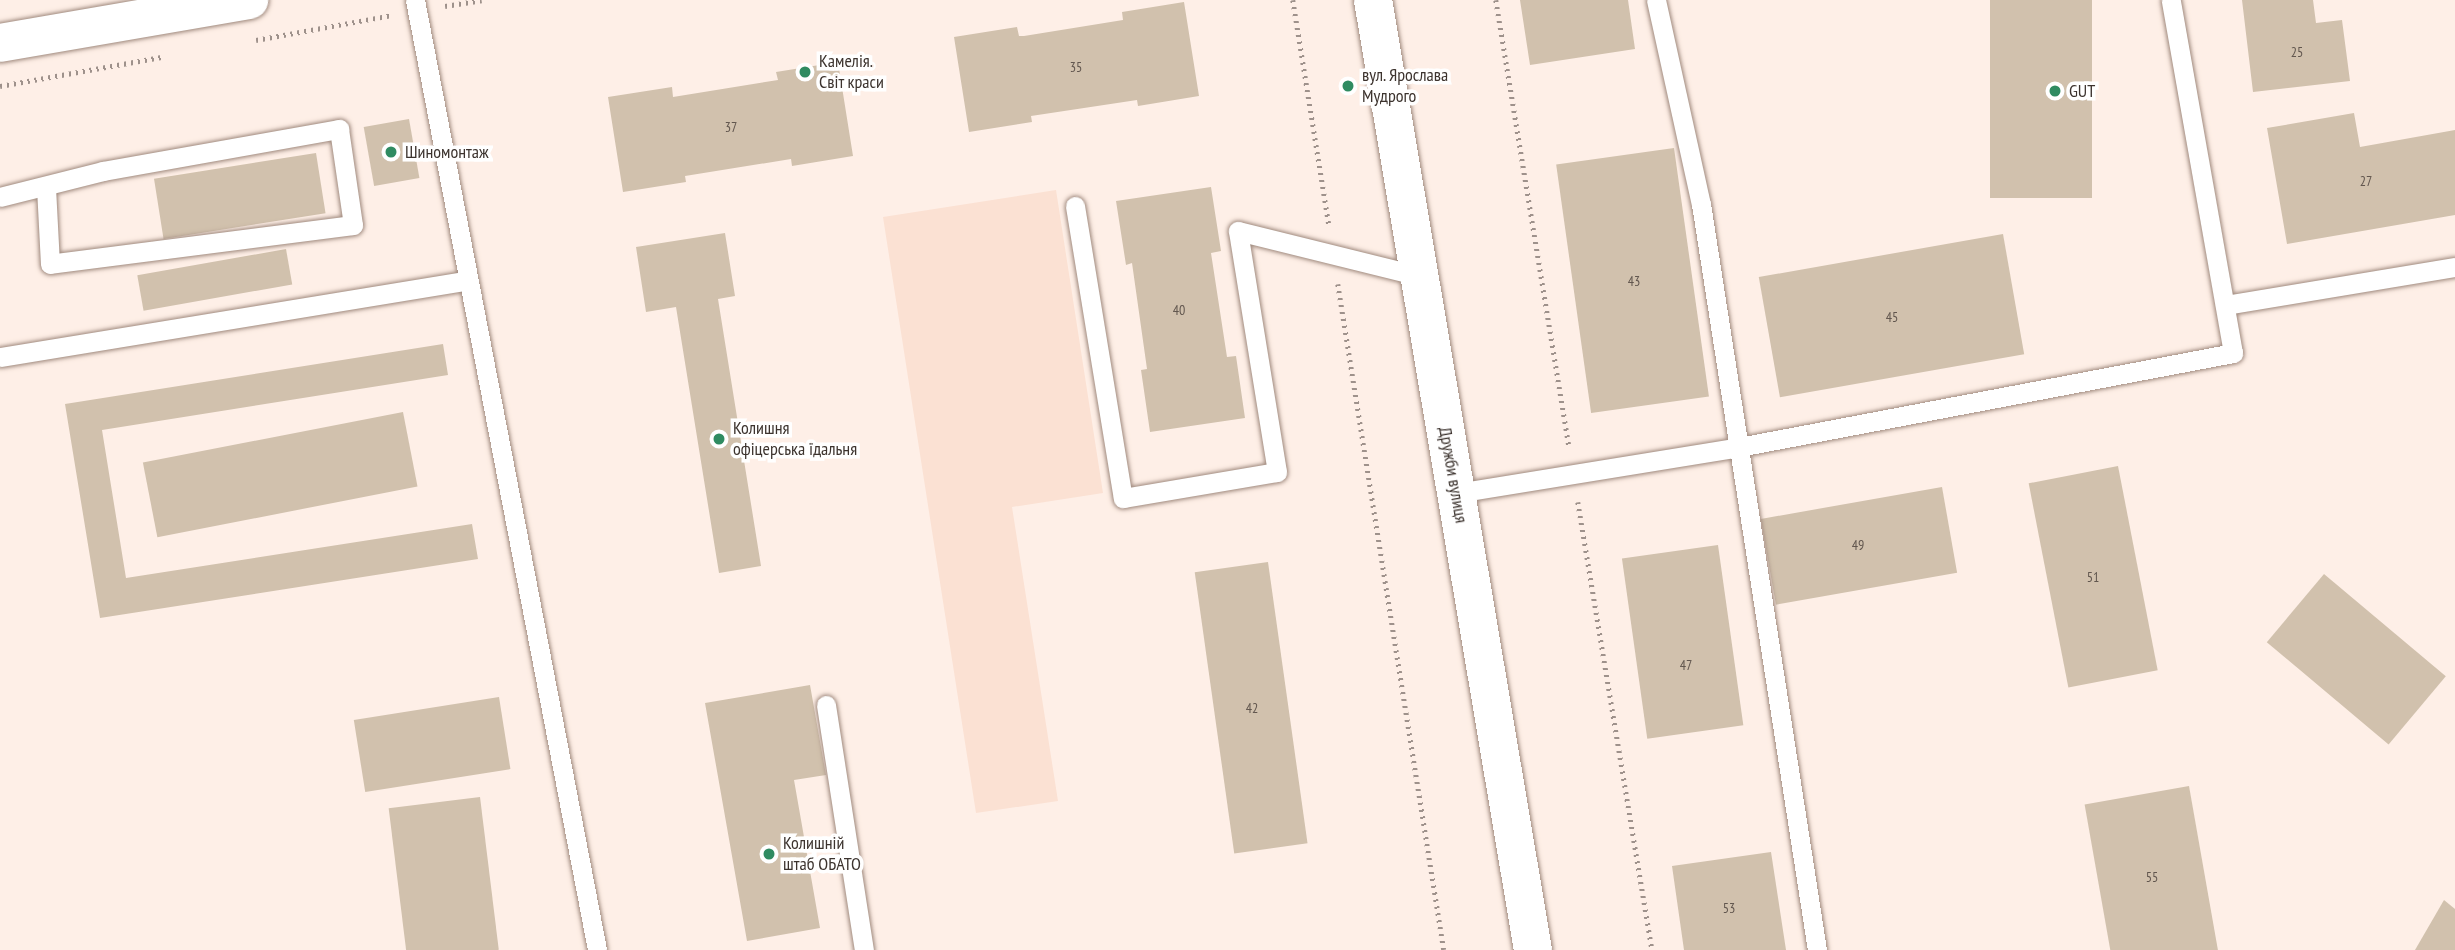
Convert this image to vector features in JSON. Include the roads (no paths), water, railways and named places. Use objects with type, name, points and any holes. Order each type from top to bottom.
[{"type":"street","points":[[0,43],[249,0]]},
{"type":"street","name":"Дружби вулиця","points":[[1373,0],[1533,950]]},
{"type":"lane","points":[[415,0],[597,950]]},
{"type":"lane","points":[[1656,0],[1701,204],[1817,950]]},
{"type":"lane","points":[[1456,493],[1739,447],[2233,353],[2171,0]]},
{"type":"lane","points":[[0,197],[46,188],[103,171],[339,129],[353,225],[50,264],[46,188]]},
{"type":"lane","points":[[1075,206],[1123,498],[1277,472],[1238,231],[1420,276]]},
{"type":"lane","points":[[2225,306],[2455,267]]},
{"type":"lane","points":[[0,357],[468,279]]},
{"type":"lane","points":[[826,705],[864,950]]},
{"type":"place","name":"Камелія. Світ краси","points":[[805,72]]},
{"type":"place","name":"вул. Ярослава Мудрого","points":[[1348,86]]},
{"type":"place","name":"GUT","points":[[2055,91]]},
{"type":"place","name":"Шиномонтаж","points":[[391,152]]},
{"type":"place","name":"Колишня офіцерська їдальня","points":[[719,439]]},
{"type":"place","name":"Колишній штаб ОБАТО","points":[[769,854]]}]
